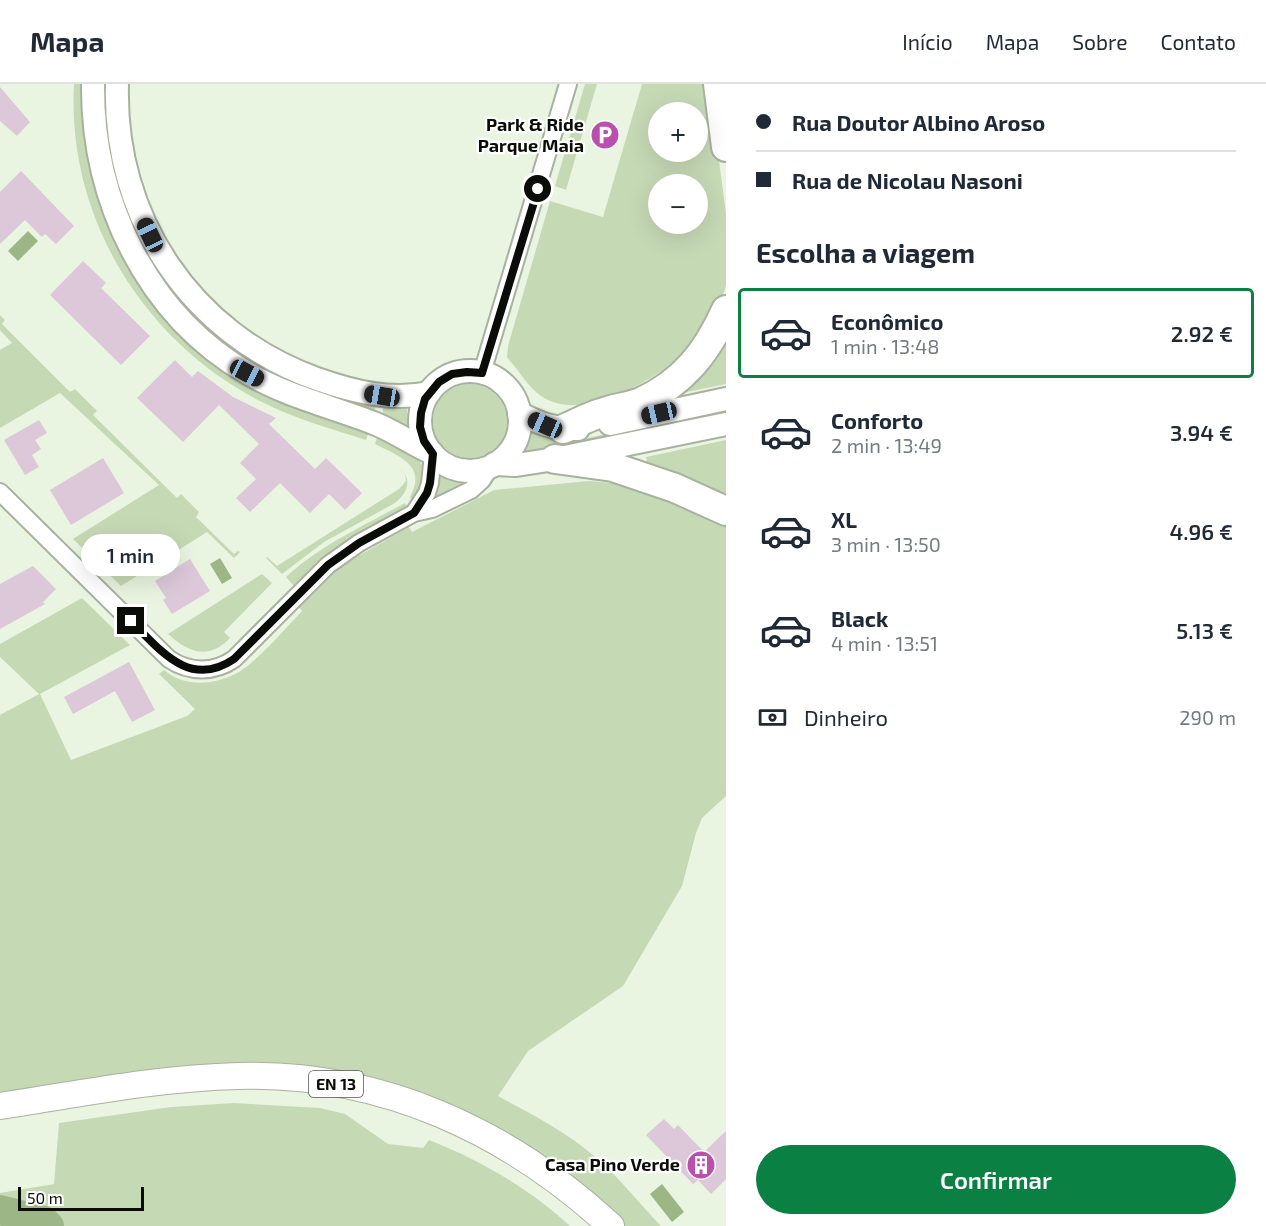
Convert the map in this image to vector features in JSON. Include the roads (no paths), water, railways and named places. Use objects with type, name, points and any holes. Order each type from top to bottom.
[{"type":"highway","points":[[718,84],[726,147]]},
{"type":"highway","points":[[563,429],[602,412],[639,402],[669,384],[694,364],[709,344],[726,310]]},
{"type":"highway","points":[[555,459],[613,467],[633,473],[675,488],[726,511]]},
{"type":"main road","points":[[93,84],[96,147],[113,211],[139,264],[172,309],[197,335],[247,373],[296,397],[375,424],[433,454]]},
{"type":"main road","points":[[117,84],[120,148],[136,203],[158,250],[197,302],[240,340],[301,374],[346,389],[393,397],[429,393]]},
{"type":"main road","points":[[482,373],[497,379],[514,397],[519,413],[519,428],[515,443],[506,455],[492,465],[474,471],[457,469],[441,462],[424,441],[420,427],[421,413],[429,393],[439,382],[452,374],[482,373]]},
{"type":"main road","points":[[519,413],[545,425],[575,429],[726,399]]},
{"type":"main road","points":[[492,465],[516,465],[555,459],[726,424]]},
{"type":"main road","name":"EN 13","points":[[0,1106],[187,1078],[240,1076],[320,1080],[399,1100],[470,1127],[539,1167],[583,1200],[611,1226]]},
{"type":"main road","name":"EN 13","points":[[0,1119],[183,1093],[255,1090],[322,1095],[396,1113],[460,1138],[522,1173],[547,1190],[590,1226]]},
{"type":"street","points":[[482,373],[568,84]]},
{"type":"street","points":[[414,513],[427,493],[433,454]]},
{"type":"street","points":[[0,492],[169,658],[182,666],[200,670],[220,667],[234,659],[328,565],[359,543],[414,513],[432,509],[471,490],[482,480],[492,465]]},
{"type":"waterway","points":[[0,1210],[44,1221],[49,1226]]},
{"type":"place","name":"Park & Ride Parque Maia","points":[[605,135]]},
{"type":"place","name":"Casa Pino Verde","points":[[701,1165]]}]
